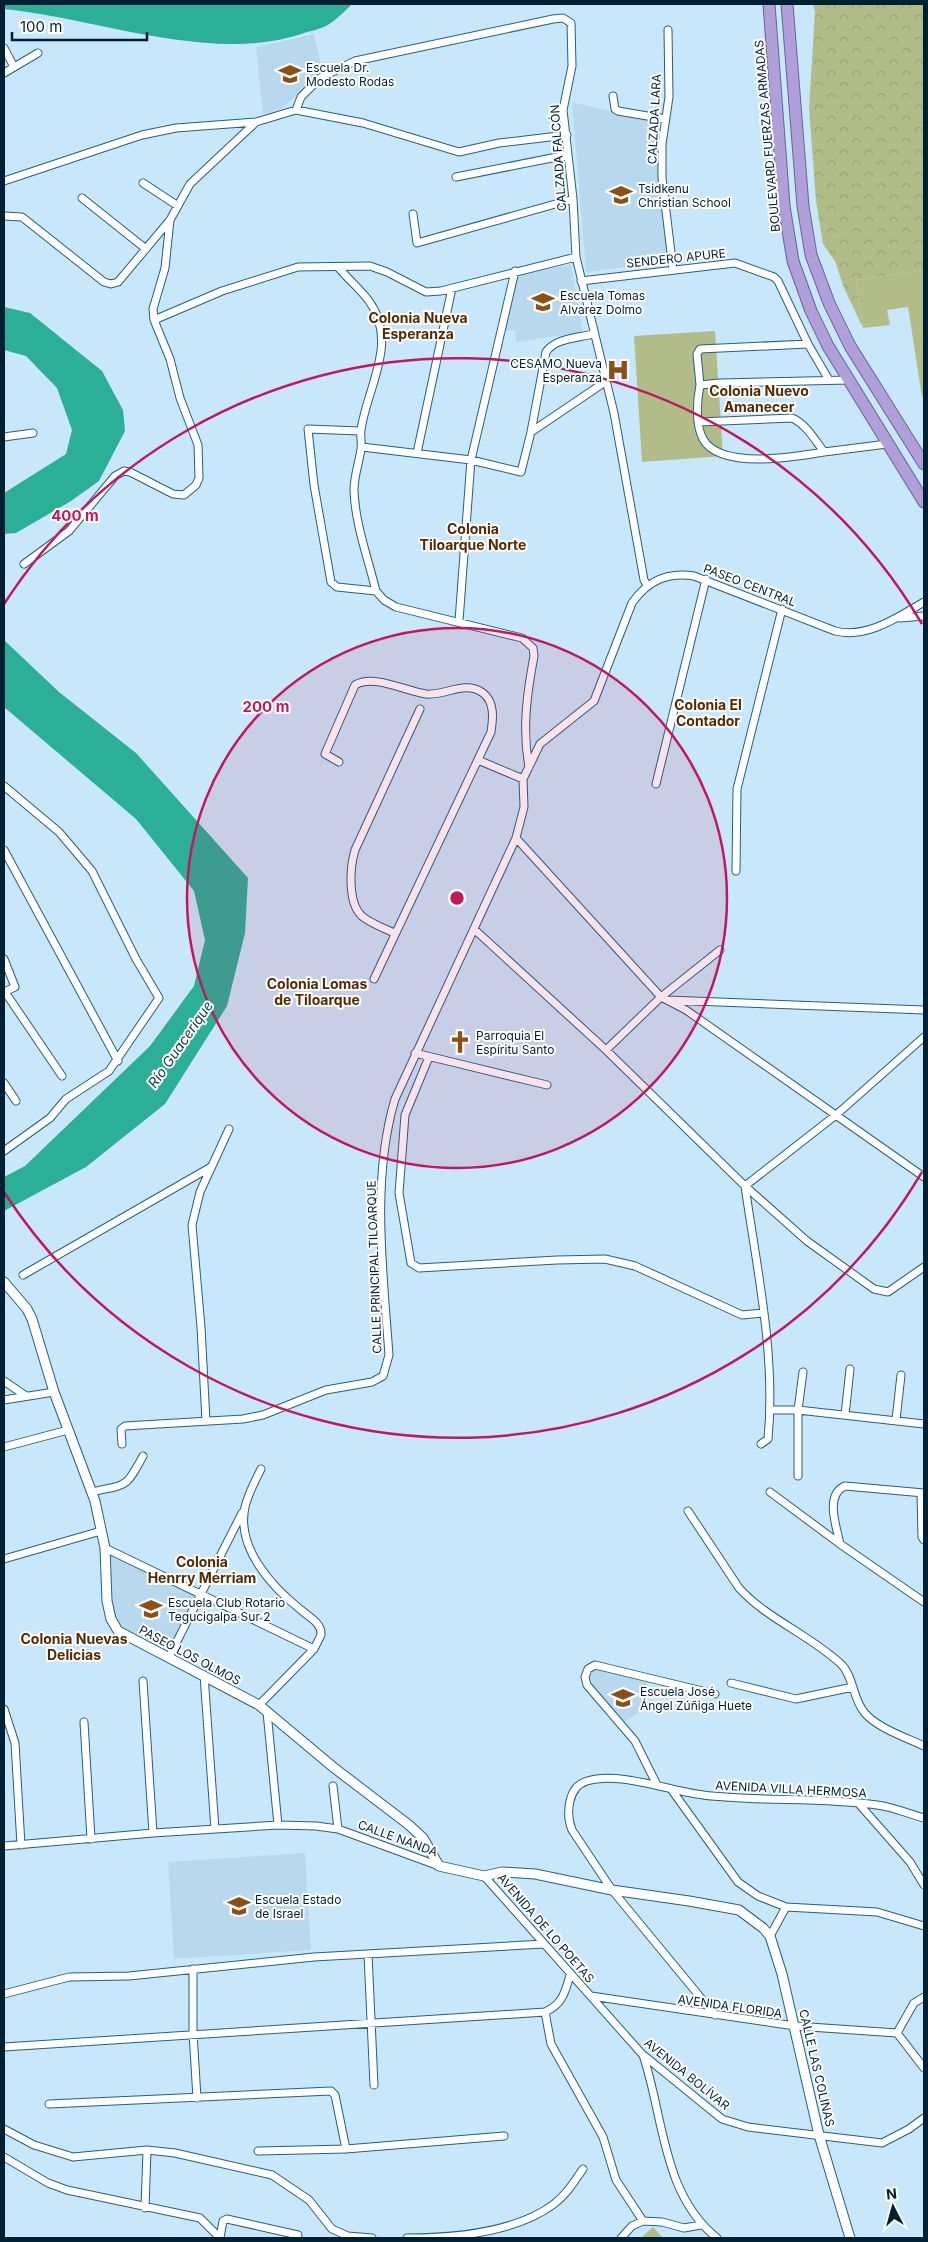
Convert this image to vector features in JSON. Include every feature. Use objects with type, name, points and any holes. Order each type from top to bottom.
[{"type":"highway","name":"BOULEVARD FUERZAS ARMADAS","points":[[769,4],[784,206],[793,261],[828,346],[924,502]]},
{"type":"highway","points":[[787,4],[803,206],[811,254],[829,303],[850,346],[924,464]]},
{"type":"street","name":"CALZADA FALCÓN","points":[[296,110],[301,97],[320,78],[355,61],[563,18],[571,23],[573,29],[572,66],[563,110],[573,199],[576,257],[593,334],[614,413],[644,580],[647,585]]},
{"type":"street","name":"CALZADA LARA","points":[[668,30],[669,98],[662,144],[662,178],[673,269]]},
{"type":"street","points":[[4,48],[14,67]]},
{"type":"street","points":[[4,73],[38,53]]},
{"type":"street","points":[[613,96],[615,108],[618,111],[665,120]]},
{"type":"street","points":[[4,181],[142,135],[176,128],[256,122],[296,110],[364,123],[459,152],[499,143],[567,135]]},
{"type":"street","points":[[4,216],[22,217],[104,282],[111,284],[118,282],[170,220],[190,184],[256,122]]},
{"type":"street","points":[[456,177],[567,155]]},
{"type":"street","points":[[143,183],[178,206]]},
{"type":"street","points":[[82,198],[146,249]]},
{"type":"street","points":[[413,214],[417,243],[573,199]]},
{"type":"street","points":[[24,564],[70,531],[115,476],[124,471],[130,472],[173,494],[184,495],[196,486],[199,478],[198,445],[180,398],[170,359],[154,320],[154,309],[165,268],[170,220]]},
{"type":"street","points":[[154,320],[222,291],[298,267],[338,268],[370,266],[388,272],[426,292],[452,288],[576,257]]},
{"type":"street","name":"SENDERO APURE","points":[[581,281],[735,263],[774,277],[778,281],[808,344],[829,380]]},
{"type":"street","points":[[338,268],[370,302],[380,324],[382,346],[376,379],[360,431],[362,447],[356,469],[356,504],[376,591],[384,600],[396,606],[522,638],[533,648],[534,656],[526,716],[525,744],[529,767]]},
{"type":"street","points":[[459,621],[471,460],[515,271]]},
{"type":"street","points":[[417,453],[452,288]]},
{"type":"street","points":[[362,447],[471,460],[521,472],[531,432],[546,352],[550,345],[593,334]]},
{"type":"street","points":[[808,344],[700,349],[697,354],[700,385],[699,422],[703,439],[729,457],[746,458],[824,452],[887,444]]},
{"type":"street","points":[[700,385],[849,380]]},
{"type":"street","points":[[531,432],[606,382]]},
{"type":"street","points":[[699,422],[792,418],[798,420],[824,452]]},
{"type":"street","points":[[360,431],[308,428],[314,485],[331,582],[340,588],[376,591]]},
{"type":"street","points":[[4,437],[33,433]]},
{"type":"street","name":"PASEO CENTRAL","points":[[523,780],[540,744],[594,701],[632,603],[647,585],[660,578],[679,574],[706,579],[836,631],[852,634],[897,618],[924,602]]},
{"type":"street","points":[[656,784],[706,579]]},
{"type":"street","points":[[736,870],[737,789],[782,609]]},
{"type":"street","points":[[897,618],[924,616]]},
{"type":"street","points":[[339,762],[324,754],[355,685],[366,680],[428,694],[463,687],[473,688],[483,693],[490,701],[493,718],[491,732],[394,933],[374,979]]},
{"type":"street","points":[[394,933],[362,916],[352,893],[351,863],[355,850],[420,710]]},
{"type":"street","points":[[478,760],[523,780]]},
{"type":"street","name":"CALLE PRINCIPAL TILOARQUE","points":[[122,1444],[121,1429],[125,1426],[243,1419],[263,1415],[326,1390],[372,1382],[383,1376],[389,1355],[381,1196],[384,1152],[389,1119],[394,1099],[516,838],[524,807],[523,780]]},
{"type":"street","points":[[4,786],[60,832],[92,871],[136,959],[159,998],[109,1072],[66,1099],[50,1118],[4,1151]]},
{"type":"street","points":[[516,838],[663,999],[686,1010],[924,1177]]},
{"type":"street","points":[[4,850],[118,1061]]},
{"type":"street","points":[[474,929],[606,1050],[745,1186],[807,1242],[874,1289],[888,1292],[924,1267]]},
{"type":"street","points":[[606,1050],[720,950]]},
{"type":"street","points":[[4,959],[15,987],[4,992],[62,1076]]},
{"type":"street","points":[[663,999],[924,1010]]},
{"type":"street","points":[[745,1186],[836,1116],[924,1037]]},
{"type":"street","points":[[415,1053],[547,1085]]},
{"type":"street","points":[[429,1056],[405,1115],[399,1193],[411,1263],[414,1266],[420,1268],[605,1259],[635,1266],[742,1314],[764,1314]]},
{"type":"street","points":[[4,1083],[16,1102]]},
{"type":"street","points":[[206,1421],[201,1327],[192,1225],[200,1192],[229,1129]]},
{"type":"street","points":[[23,1275],[211,1167]]},
{"type":"street","points":[[745,1186],[764,1314],[771,1410],[768,1439],[761,1444]]},
{"type":"street","name":"PASEO LOS OLMOS","points":[[4,1282],[32,1319],[54,1392],[91,1492],[105,1548],[107,1601],[113,1623],[118,1631],[259,1705],[333,1767],[409,1825],[423,1838],[439,1866]]},
{"type":"street","points":[[845,1415],[850,1370]]},
{"type":"street","points":[[798,1476],[798,1410],[803,1372]]},
{"type":"street","points":[[896,1420],[901,1375]]},
{"type":"street","points":[[4,1381],[26,1396]]},
{"type":"street","points":[[4,1400],[54,1392]]},
{"type":"street","points":[[771,1410],[798,1410],[924,1424]]},
{"type":"street","points":[[4,1447],[68,1430]]},
{"type":"street","points":[[91,1492],[123,1486],[128,1482],[144,1456]]},
{"type":"street","points":[[169,1657],[245,1509],[261,1469]]},
{"type":"street","points":[[840,1544],[833,1512],[834,1501],[840,1488],[845,1486],[923,1493],[922,1536],[924,1540]]},
{"type":"street","points":[[770,1492],[840,1544],[924,1602]]},
{"type":"street","points":[[245,1509],[243,1525],[247,1542],[263,1572],[294,1604],[318,1624],[321,1630],[314,1649],[259,1705]]},
{"type":"street","points":[[688,1511],[739,1588],[749,1598],[811,1640],[843,1665],[863,1711],[872,1720],[924,1746]]},
{"type":"street","points":[[4,1559],[101,1531]]},
{"type":"street","points":[[105,1548],[314,1649]]},
{"type":"street","points":[[657,1785],[636,1741],[587,1685],[585,1677],[588,1669],[595,1665],[715,1694]]},
{"type":"street","points":[[204,1675],[215,1829]]},
{"type":"street","points":[[144,1681],[153,1833]]},
{"type":"street","points":[[731,1683],[796,1699],[853,1687]]},
{"type":"street","points":[[4,1709],[15,1744],[21,1845]]},
{"type":"street","points":[[267,1712],[278,1825]]},
{"type":"street","points":[[84,1722],[91,1839]]},
{"type":"street","name":"AVENIDA VILLA HERMOSA","points":[[716,2015],[612,1890],[568,1820],[568,1809],[576,1790],[585,1782],[602,1779],[657,1785],[701,1795],[878,1805],[924,1818]]},
{"type":"street","points":[[333,1786],[338,1829]]},
{"type":"street","points":[[670,1788],[738,1882],[758,1896],[786,1907],[876,1912],[924,1926]]},
{"type":"street","points":[[859,1804],[910,1862],[924,1885]]},
{"type":"street","name":"CALLE NANDA","points":[[4,1846],[215,1829],[278,1825],[316,1826],[338,1829],[439,1866],[484,1876],[502,1872],[536,1874],[612,1890],[689,1900],[739,1910],[763,1928],[770,1936]]},
{"type":"street","name":"AVENIDA DE LO POETAS","points":[[484,1876],[590,1996]]},
{"type":"street","points":[[770,1936],[786,1907]]},
{"type":"street","name":"CALLE LAS COLINAS","points":[[770,1936],[795,2026],[819,2135],[850,2238]]},
{"type":"street","points":[[4,1994],[69,1977],[129,1976],[368,1954],[544,1944]]},
{"type":"street","points":[[368,1954],[374,2085]]},
{"type":"street","points":[[193,1969],[193,2033],[197,2098]]},
{"type":"street","points":[[4,2047],[193,2033],[370,2024],[545,2012],[555,2008],[561,2002],[570,1975]]},
{"type":"street","name":"AVENIDA FLORIDA","points":[[590,1996],[795,2026],[897,2033]]},
{"type":"street","name":"AVENIDA BOLÍVAR","points":[[590,1996],[642,2054],[722,2119],[748,2127],[819,2135],[842,2140],[882,2143],[908,2130],[924,2118]]},
{"type":"street","points":[[924,1997],[914,2003],[897,2033],[924,2068]]},
{"type":"street","points":[[545,2012],[551,2044],[602,2136],[616,2180],[643,2221]]},
{"type":"street","points":[[642,2054],[652,2088],[666,2154],[682,2194],[701,2225],[717,2238]]},
{"type":"street","points":[[49,2104],[331,2091],[335,2095],[346,2149]]},
{"type":"street","points":[[4,2129],[34,2145],[73,2156],[147,2150],[175,2153],[272,2175],[308,2200],[332,2229],[348,2236],[372,2238]]},
{"type":"street","points":[[258,2151],[346,2149],[504,2136]]},
{"type":"street","points":[[145,2208],[147,2150]]},
{"type":"street","points":[[4,2157],[48,2183],[67,2190],[145,2208],[200,2218],[220,2238]]},
{"type":"street","points":[[407,2238],[452,2238],[498,2228],[530,2217],[554,2204],[570,2189],[583,2169]]},
{"type":"street","points":[[220,2238],[223,2221],[227,2219],[298,2235]]},
{"type":"street","points":[[621,2238],[632,2226],[643,2221],[662,2222],[684,2228],[701,2225]]},
{"type":"shaded area","name":"Escuela Dr. Modesto Rodas","points":[[314,34],[323,73],[281,109],[263,114],[256,47]]},
{"type":"shaded area","name":"Tsidkenu Christian School","points":[[572,102],[650,121],[654,124],[668,262],[586,272]]},
{"type":"shaded area","name":"Escuela Tomas Alvarez Dolmo","points":[[571,265],[583,332],[516,342],[515,330],[501,331],[516,274]]},
{"type":"shaded area","name":"Escuela Club Rotario Tegucigalpa Sur 2","points":[[109,1555],[196,1596],[167,1653],[121,1628],[117,1623],[111,1602]]},
{"type":"shaded area","name":"Escuela José Ángel Zúñiga Huete","points":[[597,1668],[648,1682],[640,1711],[623,1723],[591,1685],[589,1675]]},
{"type":"shaded area","name":"Escuela Estado de Israel","points":[[305,1853],[311,1950],[174,1959],[168,1862]]},
{"type":"green space","points":[[813,4],[924,4],[924,270],[856,280],[863,328],[844,288],[835,261],[823,244],[816,201],[809,108],[815,12]]},
{"type":"green space","points":[[924,270],[924,397],[922,397],[908,307],[887,310],[890,325],[863,328],[856,280]]},
{"type":"green space","points":[[715,331],[723,456],[642,462],[634,336]]},
{"type":"green space","points":[[653,2227],[663,2238],[641,2238]]},
{"type":"water","points":[[4,4],[352,4],[340,16],[318,29],[269,42],[232,44],[194,42],[155,36],[4,9]]},
{"type":"water","points":[[4,307],[30,313],[102,371],[123,410],[125,431],[99,481],[71,501],[16,533],[4,534],[4,493],[66,454],[72,430],[57,388],[26,356],[4,350]]},
{"type":"water","name":"Río Guacerique","points":[[4,640],[59,692],[136,753],[248,878],[245,933],[227,1006],[165,1104],[86,1167],[4,1211],[4,1177],[25,1166],[150,1046],[194,986],[205,940],[194,891],[136,819],[4,707]]},
{"type":"place","name":"Escuela Dr. Modesto Rodas","points":[[290,74]]},
{"type":"place","name":"Tsidkenu Christian School","points":[[621,195]]},
{"type":"place","name":"Escuela Tomas Alvarez Dolmo","points":[[543,302]]},
{"type":"place","name":"CESAMO Nueva Esperanza","points":[[618,370]]},
{"type":"place","name":"Parroquia El Espíritu Santo","points":[[460,1042]]},
{"type":"place","name":"Escuela Club Rotario Tegucigalpa Sur 2","points":[[151,1609]]},
{"type":"place","name":"Escuela José Ángel Zúñiga Huete","points":[[623,1698]]},
{"type":"place","name":"Escuela Estado de Israel","points":[[239,1906]]},
{"type":"district","name":"Colonia Nueva Esperanza","points":[[418,326]]},
{"type":"district","name":"Colonia Nuevo Amanecer","points":[[759,398]]},
{"type":"district","name":"Colonia Tiloarque Norte","points":[[473,536]]},
{"type":"district","name":"Colonia El Contador","points":[[708,712]]},
{"type":"district","name":"Colonia Lomas de Tiloarque","points":[[317,992]]},
{"type":"district","name":"Colonia Henrry Merriam","points":[[202,1569]]},
{"type":"district","name":"Colonia Nuevas Delicias","points":[[74,1646]]}]
